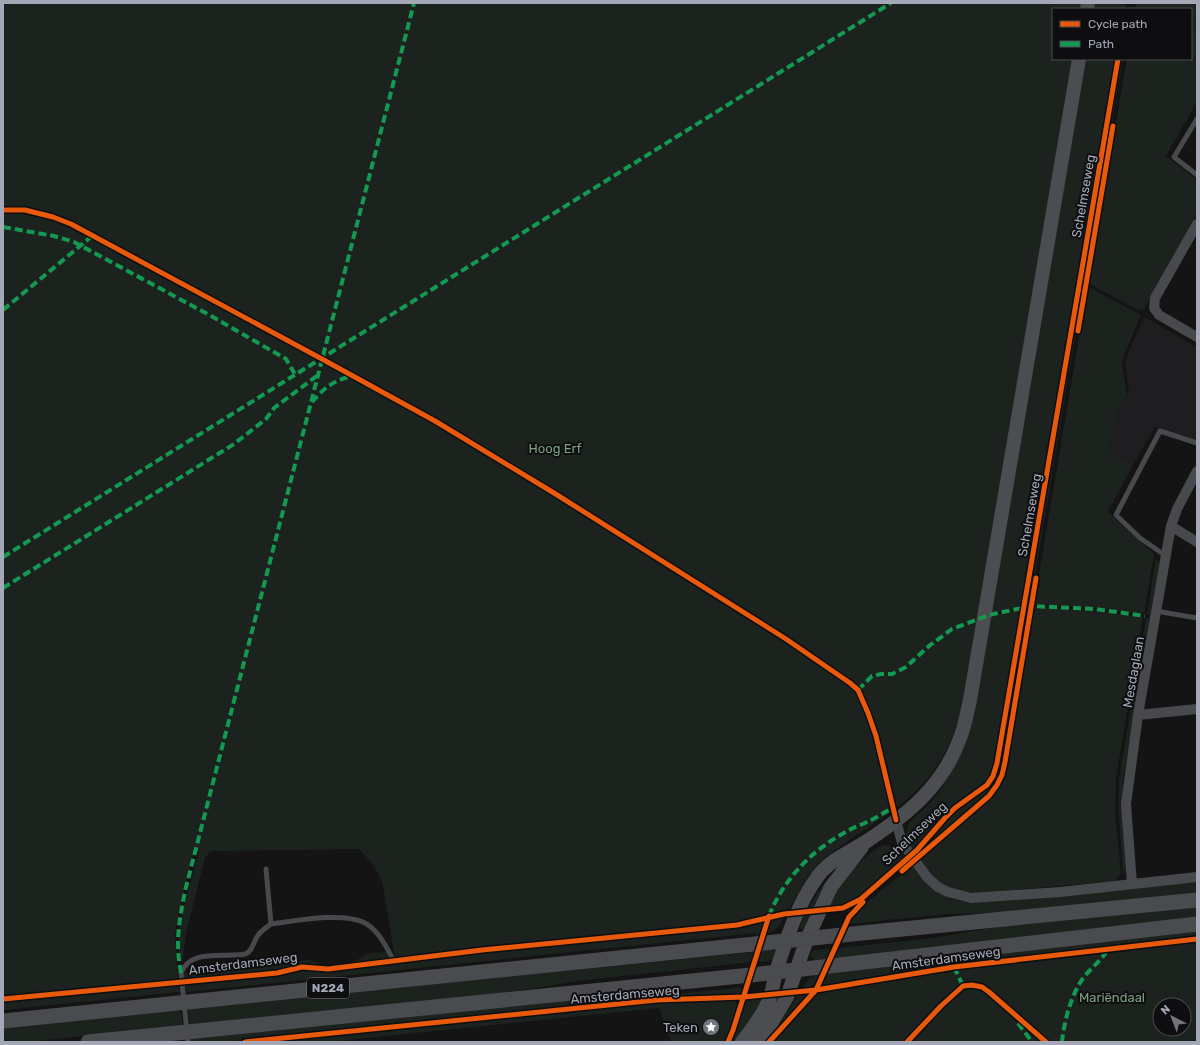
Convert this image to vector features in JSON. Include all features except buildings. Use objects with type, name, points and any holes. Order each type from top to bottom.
[{"type":"main road","name":"Schelmseweg","points":[[742,1042],[767,1004],[786,941],[797,913],[819,875],[844,853],[866,842],[920,801],[939,779],[953,754],[960,737],[970,700],[1079,60]]},
{"type":"main road","name":"Schelmseweg","points":[[756,1042],[780,1010],[789,992],[807,939],[831,887],[866,842]]},
{"type":"main road","points":[[786,941],[1197,900]]},
{"type":"main road","name":"Amsterdamseweg","points":[[88,1042],[187,1037],[1197,924]]},
{"type":"main road","name":"N224","points":[[3,1021],[786,941]]},
{"type":"street","points":[[1197,224],[1155,298],[1154,308],[1156,312],[1197,337]]},
{"type":"street","name":"Mesdaglaan","points":[[1132,884],[1126,804],[1138,715],[1171,526],[1177,509],[1197,471]]},
{"type":"street","points":[[1171,526],[1197,542]]},
{"type":"street","points":[[1138,715],[1197,709]]},
{"type":"street","points":[[896,820],[902,843],[927,878],[938,887],[960,896],[971,898],[1060,892],[1197,877]]},
{"type":"lane","points":[[1197,119],[1174,158],[1197,175]]},
{"type":"lane","points":[[1166,556],[1140,538],[1116,515],[1160,431],[1197,443]]},
{"type":"lane","points":[[1156,611],[1197,618]]},
{"type":"lane","points":[[266,868],[270,924]]},
{"type":"lane","points":[[187,1037],[181,973],[186,963],[198,955],[244,954],[251,949],[257,937],[270,924],[346,917],[364,922],[372,928],[385,944],[393,960]]},
{"type":"shaded area","points":[[1144,317],[1197,347],[1197,440],[1155,427],[1133,465],[1108,450],[1119,410],[1129,392],[1125,363]]},
{"type":"green space","name":"Hoog Erf","points":[[3,3],[1083,3],[1082,8],[1052,8],[1052,60],[1074,60],[961,713],[944,754],[925,781],[898,807],[820,862],[806,879],[788,911],[737,923],[395,958],[383,885],[371,862],[359,849],[210,851],[205,858],[186,933],[182,964],[179,952],[180,927],[185,901],[199,851],[194,851],[175,935],[178,980],[3,997]]},
{"type":"green space","points":[[1094,3],[1126,3],[1125,8],[1093,8]]},
{"type":"green space","points":[[1136,3],[1197,3],[1197,102],[1166,156],[1197,180],[1197,213],[1144,309],[1138,310],[1088,283],[1127,60],[1192,60],[1193,22],[1192,8],[1135,8]]},
{"type":"green space","points":[[1084,60],[1116,60],[1022,607],[989,614]]},
{"type":"green space","points":[[1120,60],[1123,60],[1085,280],[1081,279]]},
{"type":"green space","points":[[1081,283],[1084,285],[1030,605],[1026,606]]},
{"type":"green space","points":[[1090,288],[1141,315],[1122,363],[1127,395],[1119,410],[1108,450],[1133,465],[1108,512],[1154,554],[1144,614],[1096,608],[1034,604],[1087,290]]},
{"type":"green space","points":[[1156,558],[1159,564],[1150,615],[1147,614]]},
{"type":"green space","points":[[1029,607],[1002,765],[997,783],[988,794],[919,854],[918,851],[948,817],[986,787],[995,773],[1026,608]]},
{"type":"green space","points":[[1033,607],[1095,611],[1143,617],[1116,778],[1115,812],[1121,873],[1115,881],[968,894],[952,889],[941,882],[920,860],[990,797],[999,786],[1006,765]]},
{"type":"green space","points":[[1022,609],[995,763],[991,773],[980,788],[944,815],[915,848],[912,849],[906,838],[909,823],[932,801],[944,785],[959,757],[989,616]]},
{"type":"green space","points":[[1146,618],[1150,618],[1123,781],[1122,797],[1126,873],[1123,873],[1119,816],[1119,779]]},
{"type":"green space","points":[[883,845],[899,849],[904,857],[859,898],[845,905],[831,907],[837,890],[843,881],[859,863]]},
{"type":"green space","points":[[845,860],[820,895],[813,909],[808,909],[824,883]]},
{"type":"green space","points":[[904,864],[905,865],[856,906],[849,914],[845,909],[858,903]]},
{"type":"green space","points":[[912,866],[930,886],[937,891],[952,899],[971,903],[1197,882],[1197,894],[1020,912],[948,914],[848,924],[855,912]]},
{"type":"green space","points":[[1197,906],[1197,917],[834,958],[839,948],[933,938],[996,927]]},
{"type":"green space","points":[[805,913],[811,913],[806,927],[803,930],[800,926]]},
{"type":"green space","points":[[785,916],[772,932],[765,935],[770,920],[775,917]]},
{"type":"green space","points":[[765,920],[759,937],[755,933],[186,992],[185,983],[251,978],[307,968],[332,970],[719,929]]},
{"type":"green space","points":[[1197,930],[1197,937],[936,968],[820,987],[826,973]]},
{"type":"green space","name":"Mariëndaal","points":[[1197,941],[1197,1042],[771,1042],[812,996],[818,992],[828,989],[953,968]]},
{"type":"green space","points":[[832,948],[828,959],[814,960],[811,957],[811,952],[815,950]]},
{"type":"green space","points":[[760,951],[775,951],[776,955],[774,960],[757,962]]},
{"type":"green space","points":[[387,952],[389,959],[342,966],[326,967],[307,965],[250,974],[184,979],[183,973],[309,960],[325,966],[352,963],[369,953]]},
{"type":"green space","points":[[755,952],[752,962],[578,981],[491,995],[191,1025],[189,1017],[190,1008]]},
{"type":"green space","points":[[821,973],[815,985],[801,989],[810,978]]},
{"type":"green space","points":[[179,983],[179,992],[3,1010],[3,1001]]},
{"type":"green space","points":[[744,987],[742,995],[628,1001],[222,1042],[191,1042],[191,1038],[590,997],[667,994]]},
{"type":"green space","points":[[809,992],[769,1039],[764,1042],[784,1017],[799,993]]},
{"type":"green space","points":[[760,997],[761,1005],[736,1042],[730,1042],[734,1034],[744,1001],[747,999]]},
{"type":"green space","points":[[730,999],[736,1002],[737,1010],[726,1042],[671,1042],[659,1008],[328,1042],[266,1042],[657,1002]]},
{"type":"green space","points":[[179,1010],[181,1013],[183,1026],[26,1042],[3,1042],[3,1027]]},
{"type":"marked path","points":[[181,973],[178,951],[178,932],[185,891],[414,3]]},
{"type":"marked path","points":[[3,557],[891,3]]},
{"type":"marked path","points":[[3,227],[54,236],[74,242],[213,317],[286,359],[296,376]]},
{"type":"marked path","points":[[3,310],[92,236]]},
{"type":"marked path","points":[[3,588],[234,444],[266,419],[274,408],[318,375]]},
{"type":"marked path","points":[[312,402],[330,385],[352,376]]},
{"type":"marked path","points":[[858,690],[872,676],[892,674],[906,667],[929,646],[952,629],[989,615],[1031,606],[1095,609],[1145,616]]},
{"type":"marked path","points":[[769,916],[782,890],[790,879],[820,848],[847,831],[894,807]]},
{"type":"marked path","points":[[1062,1042],[1066,1017],[1075,992],[1084,977],[1103,957],[1108,949]]},
{"type":"marked path","points":[[954,967],[963,986]]},
{"type":"marked path","points":[[1018,1023],[1032,1042]]},
{"type":"cycle path","points":[[3,999],[277,973],[302,967],[328,969],[482,950],[737,925],[784,914],[843,908],[861,899],[917,850],[955,808],[987,785],[993,776],[997,763],[1118,60]]},
{"type":"cycle path","points":[[1078,331],[1113,126]]},
{"type":"cycle path","points":[[3,210],[25,210],[53,217],[71,224],[322,359],[435,421],[554,493],[786,639],[858,690],[876,736],[896,820]]},
{"type":"cycle path","points":[[902,871],[989,796],[1002,775],[1036,578]]},
{"type":"cycle path","points":[[769,1042],[816,990],[849,917],[863,902]]},
{"type":"cycle path","points":[[728,1042],[769,916]]},
{"type":"cycle path","points":[[245,1042],[657,1000],[744,997],[816,990],[954,967],[1197,939]]},
{"type":"cycle path","points":[[907,1042],[941,1006],[963,986],[972,985],[982,987],[989,992],[1046,1042]]},
{"type":"place","name":"Teken","points":[[711,1027]]}]
